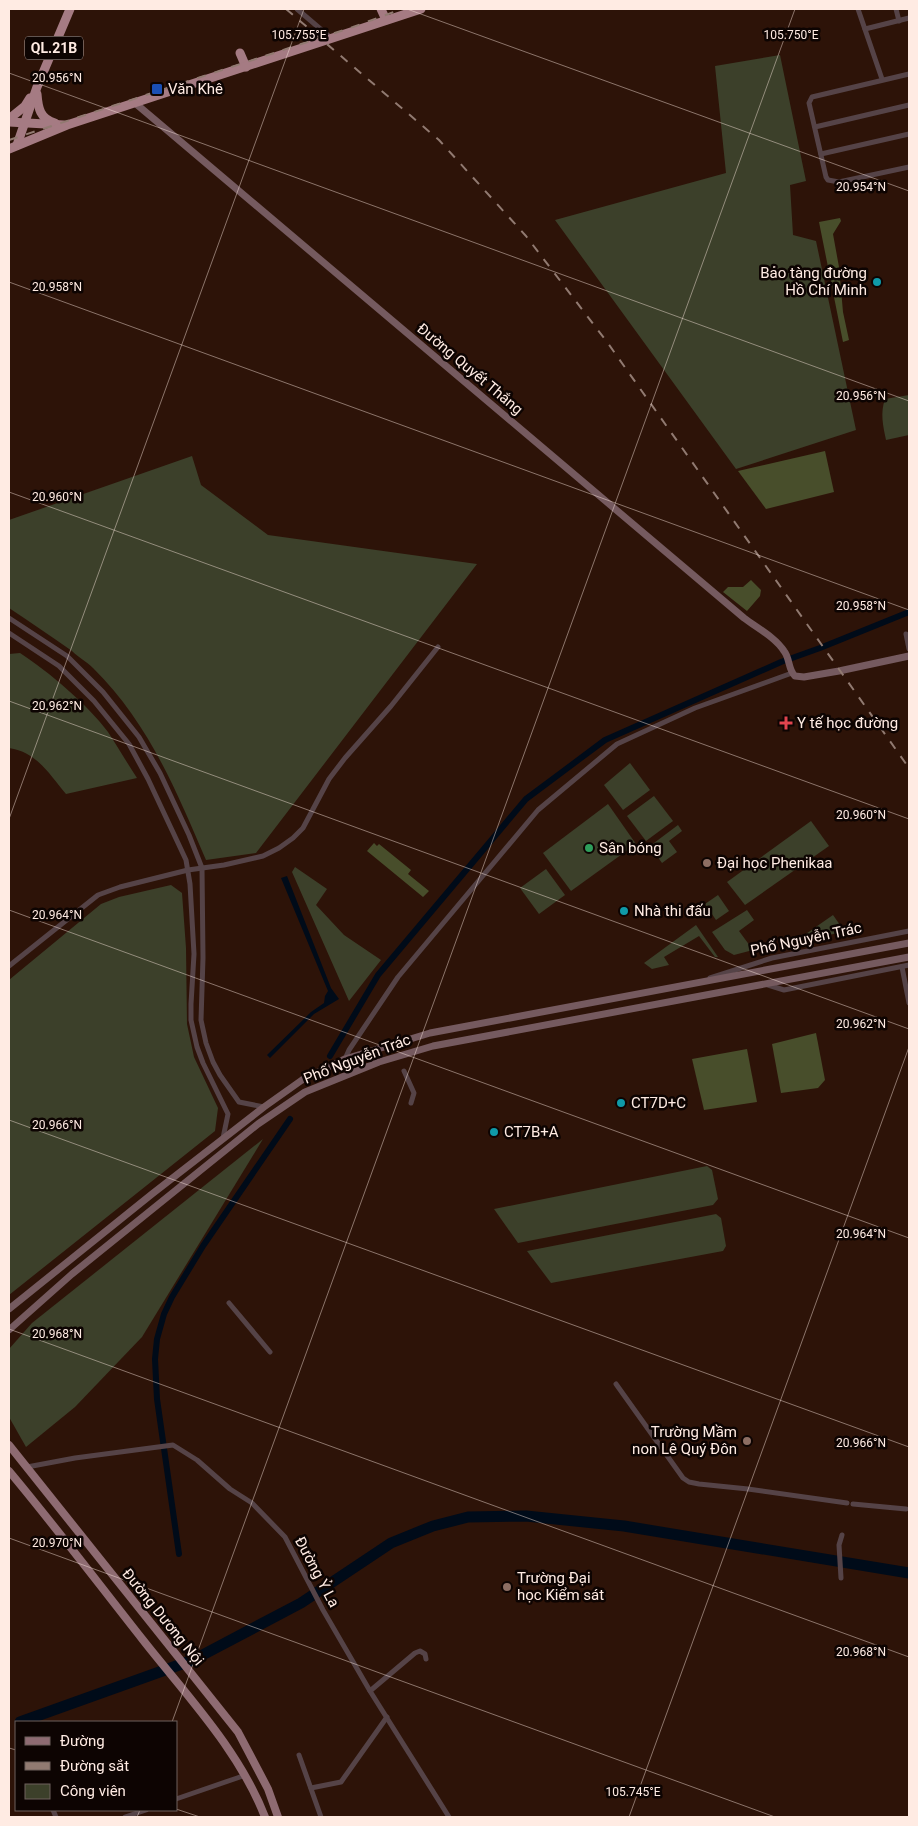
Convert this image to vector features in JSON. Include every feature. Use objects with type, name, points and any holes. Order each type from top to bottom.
[{"type":"highway","name":"QL.21B","points":[[13,147],[25,123],[37,87],[70,9]]},
{"type":"highway","points":[[381,9],[386,20]]},
{"type":"highway","points":[[13,147],[67,125],[421,9]]},
{"type":"highway","points":[[240,52],[246,67]]},
{"type":"highway","points":[[9,121],[25,106],[37,87]]},
{"type":"highway","points":[[37,87],[38,104],[43,117],[47,120],[67,125]]},
{"type":"highway","points":[[109,100],[112,110]]},
{"type":"highway","points":[[9,121],[67,125]]},
{"type":"main road","name":"Đường Quyết Thắng","points":[[135,103],[744,618],[780,646],[787,655],[791,670]]},
{"type":"main road","points":[[791,670],[794,676],[804,676],[909,656]]},
{"type":"main road","name":"Phố Nguyễn Trác","points":[[9,1308],[264,1107],[302,1080],[345,1059],[430,1033],[604,1002],[909,943]]},
{"type":"main road","name":"Phố Nguyễn Trác","points":[[9,1330],[72,1274],[258,1124],[305,1092],[378,1062],[433,1046],[909,957]]},
{"type":"main road","points":[[604,1002],[606,1013]]},
{"type":"main road","points":[[64,1265],[72,1274]]},
{"type":"main road","name":"Đường Dương Nội","points":[[9,1445],[238,1732],[268,1789],[278,1817]]},
{"type":"main road","name":"Đường Dương Nội","points":[[9,1471],[50,1519],[225,1742],[265,1817]]},
{"type":"main road","points":[[50,1519],[60,1511]]},
{"type":"street","points":[[297,9],[331,38]]},
{"type":"street","points":[[858,9],[882,80]]},
{"type":"street","points":[[896,9],[899,21]]},
{"type":"street","points":[[865,29],[909,18]]},
{"type":"street","points":[[909,74],[812,97],[809,103],[826,177],[832,182],[909,167]]},
{"type":"street","points":[[814,127],[909,105]]},
{"type":"street","points":[[821,154],[909,134]]},
{"type":"street","points":[[9,627],[11,619],[67,656],[103,692],[140,737],[160,774],[202,868],[203,958],[201,1020],[206,1043],[220,1075],[239,1102],[264,1107]]},
{"type":"street","points":[[9,633],[58,666],[94,700],[129,744],[180,847],[188,870],[194,954],[191,1020],[203,1063],[228,1114],[223,1138]]},
{"type":"street","points":[[906,634],[909,649]]},
{"type":"street","points":[[9,966],[98,895],[120,887],[188,870],[263,856],[293,838],[303,828],[320,794],[334,772],[391,706],[438,647]]},
{"type":"street","points":[[345,1059],[349,1050],[398,977],[538,810],[617,744],[695,708],[791,670]]},
{"type":"street","name":"Phố Nguyễn Trác","points":[[681,987],[772,958],[909,931]]},
{"type":"street","name":"Phố Nguyễn Trác","points":[[763,983],[784,990],[909,966]]},
{"type":"street","points":[[902,967],[909,1003]]},
{"type":"street","points":[[404,1071],[414,1093],[411,1103]]},
{"type":"street","points":[[229,1303],[270,1352]]},
{"type":"street","points":[[616,1384],[683,1478],[689,1482],[847,1503]]},
{"type":"street","name":"Đường Ỷ La","points":[[27,1467],[75,1458],[174,1445],[197,1460],[230,1489],[252,1503],[285,1537],[309,1585],[370,1691],[449,1817]]},
{"type":"street","points":[[854,1504],[906,1509]]},
{"type":"street","points":[[841,1578],[839,1553],[842,1534]]},
{"type":"street","points":[[370,1691],[415,1653],[420,1651],[425,1654],[426,1659]]},
{"type":"street","points":[[311,1788],[341,1782],[387,1717]]},
{"type":"street","points":[[299,1755],[321,1817]]},
{"type":"street","points":[[178,1798],[244,1776]]},
{"type":"street","points":[[125,1817],[143,1811]]},
{"type":"green space","points":[[780,55],[806,181],[790,185],[793,235],[816,241],[856,430],[736,469],[555,220],[726,173],[715,66]]},
{"type":"green space","points":[[840,218],[841,221],[833,234],[839,267],[843,312],[849,340],[843,342],[819,222]]},
{"type":"green space","points":[[909,395],[909,435],[886,440],[882,414],[885,399]]},
{"type":"green space","points":[[825,451],[834,492],[766,509],[738,471]]},
{"type":"green space","points":[[192,456],[201,485],[268,535],[477,564],[256,853],[206,860],[172,783],[130,711],[93,668],[72,651],[9,608],[9,520]]},
{"type":"green space","points":[[751,580],[761,590],[760,596],[747,611],[723,592],[728,587],[743,587]]},
{"type":"green space","points":[[20,653],[55,679],[99,721],[137,778],[66,794],[35,759],[19,750],[9,748],[9,654]]},
{"type":"green space","points":[[630,763],[650,790],[623,810],[604,785]]},
{"type":"green space","points":[[654,796],[673,821],[646,841],[627,816]]},
{"type":"green space","name":"Sân bóng","points":[[608,804],[636,844],[571,891],[543,853]]},
{"type":"green space","points":[[811,821],[829,846],[745,905],[727,882]]},
{"type":"green space","points":[[678,825],[682,831],[669,841],[677,852],[662,863],[650,846]]},
{"type":"green space","points":[[374,843],[377,846],[379,844],[411,870],[408,874],[429,891],[423,897],[367,851]]},
{"type":"green space","points":[[295,867],[327,889],[316,905],[344,935],[381,960],[349,1001],[292,872]]},
{"type":"green space","points":[[546,869],[565,895],[539,914],[520,888]]},
{"type":"green space","points":[[171,885],[182,893],[186,948],[187,1024],[194,1057],[218,1108],[215,1131],[9,1295],[9,980],[101,904],[119,897]]},
{"type":"green space","points":[[718,895],[729,911],[716,920],[705,904]]},
{"type":"green space","points":[[747,910],[754,920],[739,931],[753,950],[734,955],[725,950],[712,932]]},
{"type":"green space","points":[[833,915],[845,932],[800,940],[800,938]]},
{"type":"green space","points":[[696,925],[718,957],[715,957],[699,936],[664,957],[669,965],[652,969],[644,963]]},
{"type":"green space","points":[[816,1033],[825,1080],[818,1088],[781,1093],[772,1044]]},
{"type":"green space","points":[[747,1049],[757,1102],[704,1110],[692,1059]]},
{"type":"green space","points":[[263,1139],[142,1337],[75,1407],[26,1447],[9,1417],[9,1349],[32,1323]]},
{"type":"green space","points":[[707,1166],[712,1170],[718,1199],[713,1205],[518,1243],[494,1209]]},
{"type":"green space","points":[[716,1214],[721,1218],[726,1246],[723,1251],[551,1283],[527,1251]]},
{"type":"water","points":[[287,876],[331,988],[339,999],[314,1014],[270,1058],[267,1055],[311,1012],[324,1003],[328,991],[281,878]]},
{"type":"waterway","points":[[330,1056],[378,975],[526,799],[605,740],[781,662],[909,612]]},
{"type":"waterway","points":[[179,1554],[157,1399],[155,1359],[157,1339],[164,1314],[172,1297],[203,1246],[290,1119]]},
{"type":"waterway","points":[[23,1721],[193,1660],[301,1603],[391,1543],[433,1526],[468,1517],[526,1516],[624,1526],[909,1573]]},
{"type":"railway","points":[[286,9],[439,140],[526,236],[607,342],[909,768]]},
{"type":"railway","points":[[9,140],[353,27],[402,9]]},
{"type":"place","name":"Văn Khê","points":[[157,89]]},
{"type":"place","name":"Bảo tàng đường Hồ Chí Minh","points":[[877,282]]},
{"type":"place","name":"Y tế học đường","points":[[786,723]]},
{"type":"place","name":"Sân bóng","points":[[589,848]]},
{"type":"place","name":"Đại học Phenikaa","points":[[707,863]]},
{"type":"place","name":"Nhà thi đấu","points":[[624,911]]},
{"type":"place","name":"CT7D+C","points":[[621,1103]]},
{"type":"place","name":"CT7B+A","points":[[494,1132]]},
{"type":"place","name":"Trường Mầm non Lê Quý Đôn","points":[[747,1441]]},
{"type":"place","name":"Trường Đại học Kiểm sát","points":[[507,1587]]}]
